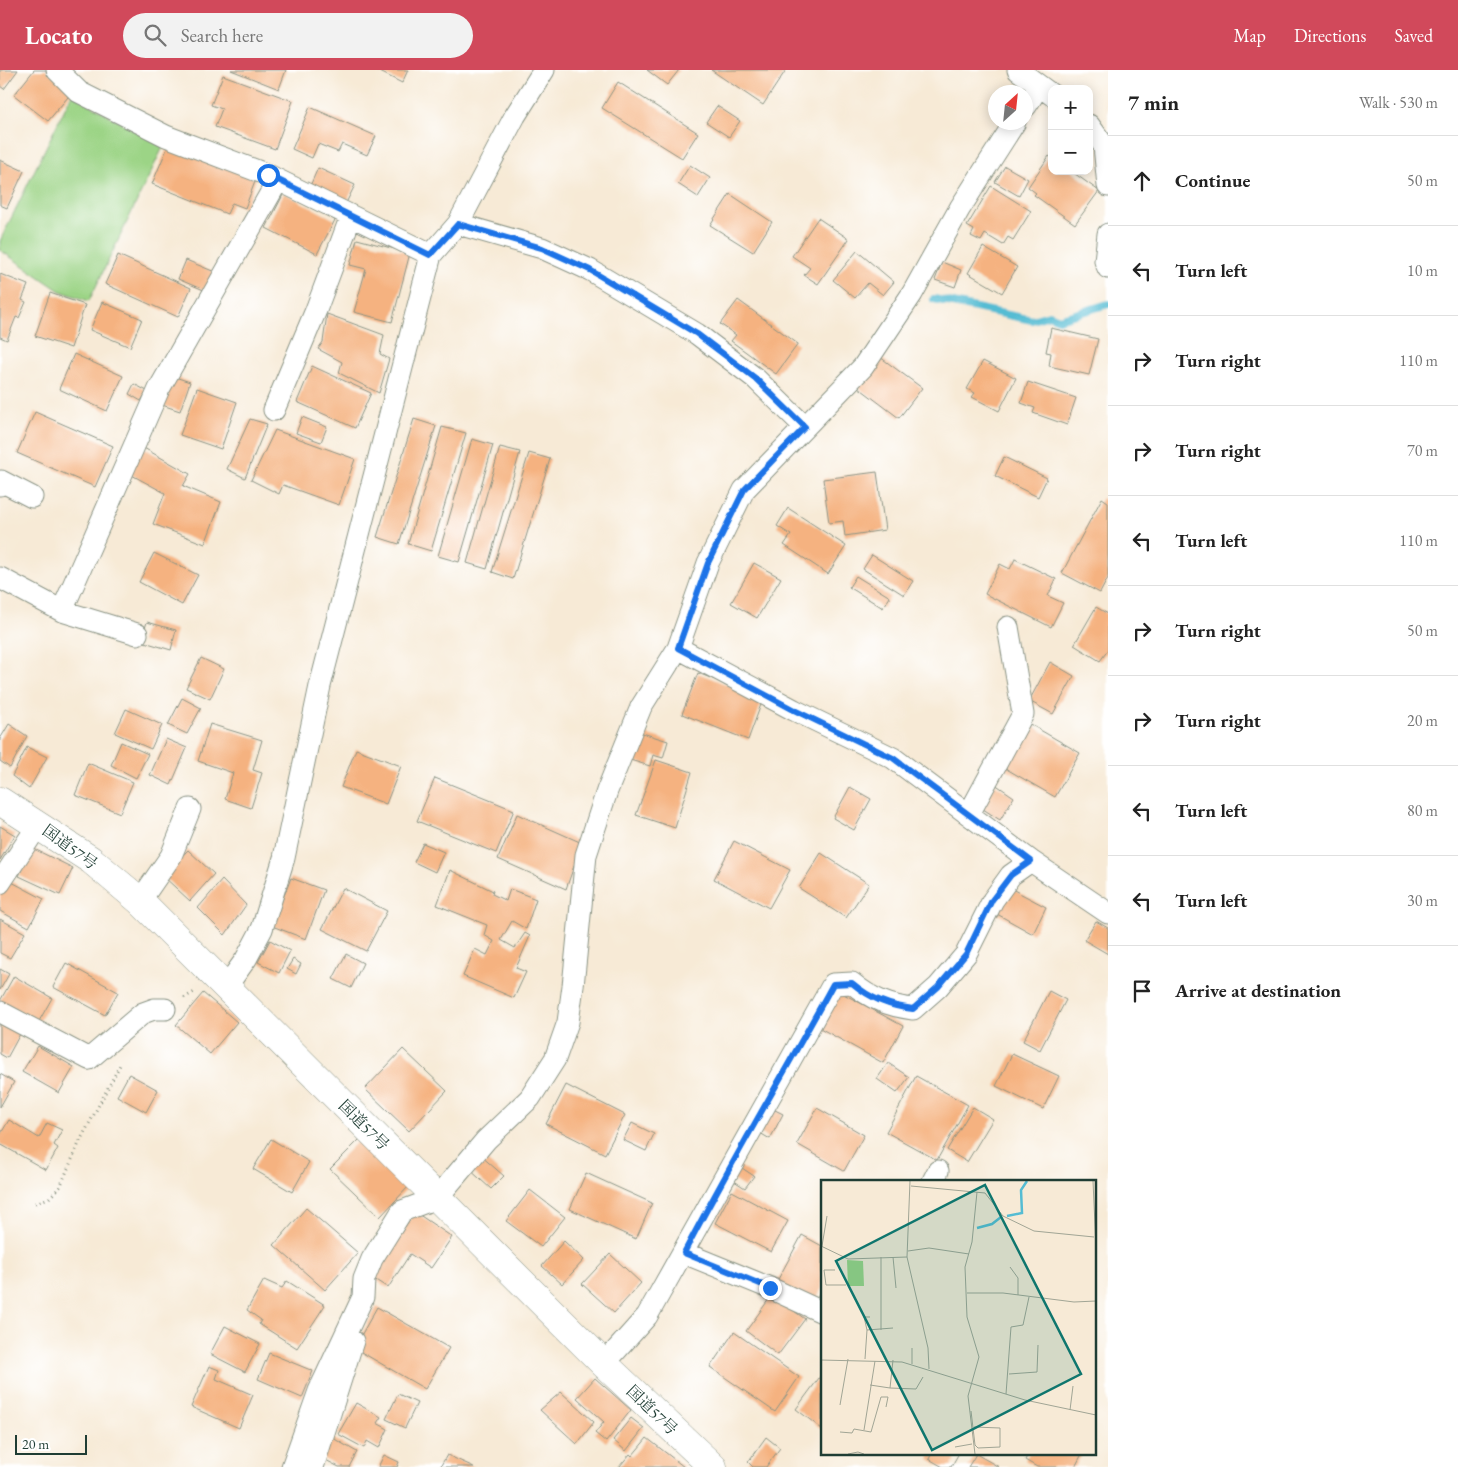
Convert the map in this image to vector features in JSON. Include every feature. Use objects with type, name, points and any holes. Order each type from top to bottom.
[{"type":"highway","name":"国道57号","points":[[0,801],[39,824],[91,860],[140,901],[604,1364],[713,1467]]},
{"type":"street","points":[[58,70],[79,92],[149,127],[278,180],[430,255]]},
{"type":"street","points":[[226,987],[246,959],[262,929],[284,858],[320,686],[430,255],[458,224],[515,116],[544,70]]},
{"type":"street","points":[[1018,70],[1045,90],[1033,100]]},
{"type":"street","points":[[317,1465],[349,1356],[363,1297],[364,1279],[372,1259],[402,1211],[437,1198],[480,1146],[530,1098],[555,1059],[568,1022],[586,855],[607,791],[641,708],[678,648],[708,563],[744,490],[863,367],[912,294],[960,208],[1010,130]]},
{"type":"street","points":[[1093,130],[1104,146],[1108,186]]},
{"type":"street","points":[[62,611],[158,389],[278,180]]},
{"type":"street","points":[[274,410],[316,310],[352,216]]},
{"type":"street","points":[[458,224],[542,248],[590,270],[697,334],[755,378],[805,427]]},
{"type":"street","points":[[1108,234],[1105,261],[1108,268]]},
{"type":"street","points":[[0,485],[1,482],[32,497]]},
{"type":"street","points":[[0,578],[62,611],[137,634]]},
{"type":"street","points":[[969,814],[1023,714],[1008,627]]},
{"type":"street","points":[[678,648],[794,710],[893,758],[1031,861],[1108,913]]},
{"type":"street","points":[[140,901],[171,856],[190,809]]},
{"type":"street","points":[[0,883],[39,824]]},
{"type":"street","points":[[604,1364],[647,1316],[684,1253],[728,1168],[784,1074],[833,984],[852,983],[868,996],[894,1007],[913,1009],[938,987],[966,954],[992,900],[1011,875],[1031,861]]},
{"type":"street","points":[[0,1012],[89,1059],[143,1014],[154,1009],[165,1009]]},
{"type":"street","points":[[684,1253],[770,1288],[821,1312]]},
{"type":"street","points":[[292,1467],[309,1424],[319,1391],[363,1297]]},
{"type":"path","points":[[165,1009],[206,985],[226,987]]},
{"type":"path","points":[[35,1203],[49,1198],[60,1187],[80,1141],[122,1062]]},
{"type":"green space","points":[[72,94],[163,147],[89,301],[60,291],[0,250],[0,241]]},
{"type":"building","points":[[0,70],[18,70],[4,89],[0,86]]},
{"type":"building","points":[[34,70],[46,70],[73,91],[48,121],[14,95]]},
{"type":"building","points":[[231,70],[286,70],[279,89]]},
{"type":"building","points":[[376,70],[408,70],[402,83]]},
{"type":"building","points":[[647,70],[679,70],[667,85]]},
{"type":"building","points":[[711,70],[786,70],[763,105]]},
{"type":"building","points":[[223,75],[293,101],[275,149],[215,127],[222,109],[211,105]]},
{"type":"building","points":[[618,82],[698,133],[682,158],[602,108]]},
{"type":"building","points":[[717,106],[740,121],[729,137],[706,122]]},
{"type":"building","points":[[310,107],[376,136],[367,155],[342,144],[338,152],[318,144],[312,158],[292,149]]},
{"type":"building","points":[[169,144],[256,179],[245,208],[232,203],[227,214],[152,184]]},
{"type":"building","points":[[1048,157],[1048,175],[1077,175],[1099,191],[1075,224],[1034,195],[1036,193],[1028,187]]},
{"type":"building","points":[[0,160],[24,171],[7,208],[0,205]]},
{"type":"building","points":[[690,165],[710,178],[698,197],[678,184]]},
{"type":"building","points":[[1005,166],[1028,179],[1019,196],[995,182]]},
{"type":"building","points":[[318,168],[355,185],[346,203],[310,186]]},
{"type":"building","points":[[991,186],[1031,211],[1013,240],[1008,237],[1003,245],[985,234],[981,241],[971,236],[974,230],[967,226]]},
{"type":"building","points":[[284,193],[335,220],[317,254],[266,228]]},
{"type":"building","points":[[730,194],[772,222],[753,252],[710,225]]},
{"type":"building","points":[[818,218],[849,239],[818,284],[804,275],[810,268],[792,256]]},
{"type":"building","points":[[357,239],[410,253],[392,322],[354,312],[366,269],[350,265]]},
{"type":"building","points":[[983,247],[1017,267],[1002,293],[968,273]]},
{"type":"building","points":[[857,251],[894,282],[883,295],[868,283],[855,298],[833,280]]},
{"type":"building","points":[[118,255],[191,288],[178,317],[105,284]]},
{"type":"building","points":[[186,260],[215,272],[206,291],[178,279]]},
{"type":"building","points":[[942,262],[961,270],[955,287],[935,280]]},
{"type":"building","points":[[0,274],[28,285],[22,300],[26,302],[19,318],[16,317],[7,340],[0,337]]},
{"type":"building","points":[[50,293],[85,305],[71,348],[35,336]]},
{"type":"building","points":[[738,300],[798,344],[776,374],[731,341],[736,335],[720,324]]},
{"type":"building","points":[[102,302],[142,319],[130,347],[90,330]]},
{"type":"building","points":[[327,314],[384,335],[380,354],[389,359],[379,393],[339,373],[342,362],[318,349],[323,342]]},
{"type":"building","points":[[1051,328],[1098,339],[1089,375],[1049,366],[1051,353],[1046,352]]},
{"type":"building","points":[[74,354],[123,376],[107,411],[59,389]]},
{"type":"building","points":[[880,357],[922,388],[899,418],[858,387]]},
{"type":"building","points":[[983,361],[1016,378],[999,411],[972,397],[975,393],[967,389]]},
{"type":"building","points":[[312,366],[371,393],[355,428],[297,402]]},
{"type":"building","points":[[172,376],[190,382],[180,411],[162,405]]},
{"type":"building","points":[[1028,382],[1076,398],[1067,425],[1033,413],[1035,408],[1021,403]]},
{"type":"building","points":[[134,384],[147,391],[141,401],[129,394]]},
{"type":"building","points":[[197,388],[237,402],[221,449],[180,435]]},
{"type":"building","points":[[35,412],[113,446],[95,487],[17,453]]},
{"type":"building","points":[[302,417],[327,427],[321,442],[296,433]]},
{"type":"building","points":[[250,419],[267,424],[245,478],[227,469]]},
{"type":"building","points":[[414,419],[436,426],[399,544],[377,537]]},
{"type":"building","points":[[442,427],[466,433],[431,551],[408,544]]},
{"type":"building","points":[[275,430],[355,459],[339,505],[283,485],[279,494],[251,480]]},
{"type":"building","points":[[472,439],[493,445],[459,562],[438,556]]},
{"type":"building","points":[[142,447],[190,474],[183,486],[221,502],[205,544],[153,524],[165,493],[128,473]]},
{"type":"building","points":[[500,447],[520,452],[487,569],[467,563]]},
{"type":"building","points":[[529,453],[550,459],[513,579],[492,572]]},
{"type":"building","points":[[1004,457],[1047,478],[1038,497],[995,476]]},
{"type":"building","points":[[877,472],[885,530],[845,536],[843,521],[829,523],[823,479]]},
{"type":"building","points":[[1102,498],[1108,502],[1108,578],[1100,593],[1062,573]]},
{"type":"building","points":[[788,508],[846,546],[828,574],[784,545],[791,535],[777,526]]},
{"type":"building","points":[[154,553],[198,575],[182,605],[139,582]]},
{"type":"building","points":[[872,555],[913,581],[904,595],[863,569]]},
{"type":"building","points":[[1015,559],[1056,579],[1048,596],[1063,603],[1051,627],[985,594],[1000,564],[1010,569]]},
{"type":"building","points":[[754,563],[781,578],[757,618],[731,603]]},
{"type":"building","points":[[856,576],[890,597],[883,608],[849,587]]},
{"type":"building","points":[[1096,607],[1108,614],[1108,650],[1100,661],[1074,645]]},
{"type":"building","points":[[147,622],[176,630],[171,650],[141,641]]},
{"type":"building","points":[[201,658],[224,669],[210,699],[186,688]]},
{"type":"building","points":[[1050,662],[1074,676],[1053,714],[1029,701]]},
{"type":"building","points":[[698,673],[763,699],[748,740],[682,714]]},
{"type":"building","points":[[182,698],[201,708],[187,734],[168,725]]},
{"type":"building","points":[[126,709],[162,725],[151,749],[115,733]]},
{"type":"building","points":[[1028,723],[1080,753],[1055,797],[1003,767]]},
{"type":"building","points":[[9,724],[27,736],[10,768],[0,761],[0,739]]},
{"type":"building","points":[[210,724],[262,740],[253,770],[262,773],[251,808],[225,799],[233,773],[198,761]]},
{"type":"building","points":[[636,731],[668,741],[663,758],[653,755],[650,766],[630,760]]},
{"type":"building","points":[[166,739],[187,748],[171,785],[150,775]]},
{"type":"building","points":[[121,742],[148,754],[136,778],[111,765]]},
{"type":"building","points":[[27,747],[47,757],[29,789],[12,776]]},
{"type":"building","points":[[356,749],[401,766],[386,804],[341,787]]},
{"type":"building","points":[[656,760],[692,772],[675,828],[636,815]]},
{"type":"building","points":[[88,763],[133,782],[120,813],[75,795]]},
{"type":"building","points":[[435,778],[514,810],[496,853],[417,821]]},
{"type":"building","points":[[995,784],[1014,797],[1000,820],[980,807]]},
{"type":"building","points":[[850,787],[871,799],[854,830],[833,818]]},
{"type":"building","points":[[517,814],[582,843],[566,889],[498,859]]},
{"type":"building","points":[[0,826],[15,835],[0,860]]},
{"type":"building","points":[[734,841],[790,870],[769,908],[714,879]]},
{"type":"building","points":[[423,843],[444,852],[435,872],[414,862]]},
{"type":"building","points":[[32,848],[73,868],[60,895],[19,876]]},
{"type":"building","points":[[188,850],[214,874],[190,901],[163,876]]},
{"type":"building","points":[[821,853],[869,884],[846,918],[799,888]]},
{"type":"building","points":[[450,870],[493,891],[492,894],[506,901],[510,889],[536,899],[526,929],[512,921],[501,940],[515,948],[525,933],[530,936],[516,968],[526,972],[514,998],[463,976],[475,949],[487,955],[494,941],[484,935],[487,925],[437,905]]},
{"type":"building","points":[[291,878],[324,890],[306,939],[272,926]]},
{"type":"building","points":[[8,880],[44,899],[29,927],[0,911],[0,895]]},
{"type":"building","points":[[222,880],[246,905],[225,935],[198,908]]},
{"type":"building","points":[[343,888],[387,911],[366,951],[322,929]]},
{"type":"building","points":[[1010,888],[1046,907],[1033,934],[997,914]]},
{"type":"building","points":[[0,919],[25,933],[10,958],[0,953]]},
{"type":"building","points":[[1096,921],[1108,928],[1108,954],[1084,940]]},
{"type":"building","points":[[270,940],[290,951],[279,973],[258,962]]},
{"type":"building","points":[[346,954],[363,963],[351,988],[333,979]]},
{"type":"building","points":[[293,959],[301,964],[296,974],[287,969]]},
{"type":"building","points":[[66,963],[118,992],[105,1015],[53,987]]},
{"type":"building","points":[[0,969],[9,974],[0,990]]},
{"type":"building","points":[[14,976],[52,998],[38,1023],[0,1001]]},
{"type":"building","points":[[838,991],[903,1026],[883,1063],[818,1027]]},
{"type":"building","points":[[1049,991],[1066,1000],[1040,1050],[1023,1041]]},
{"type":"building","points":[[203,993],[237,1022],[210,1054],[176,1025]]},
{"type":"building","points":[[0,1023],[20,1034],[7,1058],[0,1054]]},
{"type":"building","points":[[38,1046],[74,1067],[59,1093],[22,1072]]},
{"type":"building","points":[[403,1049],[447,1091],[409,1131],[365,1089]]},
{"type":"building","points":[[1012,1054],[1059,1076],[1043,1109],[996,1086]]},
{"type":"building","points":[[888,1063],[909,1077],[897,1093],[877,1079]]},
{"type":"building","points":[[0,1074],[14,1082],[0,1107]]},
{"type":"building","points":[[129,1074],[158,1090],[146,1112],[117,1096]]},
{"type":"building","points":[[916,1076],[968,1105],[937,1160],[886,1132]]},
{"type":"building","points":[[566,1085],[625,1115],[605,1154],[546,1124]]},
{"type":"building","points":[[769,1107],[783,1114],[770,1139],[755,1130]]},
{"type":"building","points":[[973,1107],[993,1119],[967,1162],[947,1150]]},
{"type":"building","points":[[817,1108],[864,1135],[844,1171],[797,1144]]},
{"type":"building","points":[[9,1120],[39,1138],[47,1123],[62,1130],[54,1145],[58,1148],[46,1170],[0,1144],[0,1135]]},
{"type":"building","points":[[632,1123],[654,1134],[646,1151],[623,1140]]},
{"type":"building","points":[[271,1139],[309,1162],[292,1192],[253,1169]]},
{"type":"building","points":[[360,1139],[409,1186],[380,1217],[330,1169]]},
{"type":"building","points":[[480,1155],[504,1176],[491,1189],[468,1168]]},
{"type":"building","points":[[736,1164],[754,1176],[745,1188],[728,1177]]},
{"type":"building","points":[[586,1173],[652,1203],[636,1239],[570,1209]]},
{"type":"building","points":[[530,1190],[565,1217],[541,1247],[506,1221]]},
{"type":"building","points":[[732,1191],[788,1221],[771,1252],[715,1223]]},
{"type":"building","points":[[306,1208],[358,1253],[325,1290],[274,1245]]},
{"type":"building","points":[[415,1212],[452,1237],[431,1268],[410,1254],[388,1288],[371,1277]]},
{"type":"building","points":[[802,1235],[821,1245],[821,1290],[814,1303],[776,1283]]},
{"type":"building","points":[[564,1241],[584,1260],[562,1284],[542,1266]]},
{"type":"building","points":[[610,1254],[641,1283],[614,1313],[582,1284]]},
{"type":"building","points":[[264,1280],[282,1288],[287,1281],[325,1305],[297,1348],[259,1324],[261,1320],[247,1310]]},
{"type":"building","points":[[772,1295],[805,1319],[778,1355],[746,1331]]},
{"type":"building","points":[[377,1307],[449,1348],[425,1389],[354,1348]]},
{"type":"building","points":[[225,1326],[260,1344],[245,1372],[210,1354]]},
{"type":"building","points":[[734,1332],[799,1377],[775,1412],[710,1367]]},
{"type":"building","points":[[269,1353],[313,1371],[302,1398],[258,1379]]},
{"type":"building","points":[[209,1366],[219,1370],[216,1379],[253,1395],[239,1428],[191,1407]]},
{"type":"building","points":[[821,1375],[821,1428],[796,1409]]},
{"type":"building","points":[[595,1378],[631,1410],[606,1442],[595,1433],[604,1422],[577,1398]]},
{"type":"building","points":[[561,1392],[594,1422],[577,1444],[540,1410]]},
{"type":"building","points":[[398,1394],[417,1403],[405,1428],[386,1419]]},
{"type":"building","points":[[356,1403],[381,1417],[377,1423],[388,1429],[379,1448],[367,1441],[364,1448],[338,1434]]},
{"type":"building","points":[[631,1418],[644,1428],[626,1451],[613,1440]]},
{"type":"building","points":[[331,1437],[357,1452],[349,1467],[339,1467],[320,1457]]},
{"type":"building","points":[[766,1437],[780,1448],[766,1467],[753,1467],[748,1462]]},
{"type":"building","points":[[647,1438],[684,1467],[619,1467],[630,1454],[632,1456]]},
{"type":"building","points":[[932,1454],[958,1454],[951,1467],[943,1467],[929,1459]]},
{"type":"building","points":[[976,1454],[999,1467],[968,1467]]},
{"type":"building","points":[[1028,1454],[1082,1454],[1075,1467],[1037,1467],[1025,1460]]},
{"type":"building","points":[[384,1455],[399,1462],[397,1467],[378,1467]]},
{"type":"building","points":[[447,1455],[474,1467],[440,1467]]},
{"type":"waterway","points":[[934,299],[1032,320],[1049,315],[1059,319],[1108,304]]},
{"type":"route","points":[[268,175],[430,255],[458,224],[542,248],[590,270],[697,334],[755,378],[805,427],[744,490],[708,563],[678,648],[794,710],[893,758],[1031,861],[1011,875],[992,900],[966,954],[938,987],[913,1009],[894,1007],[868,996],[852,983],[833,984],[784,1074],[728,1168],[684,1253],[770,1288]]}]
